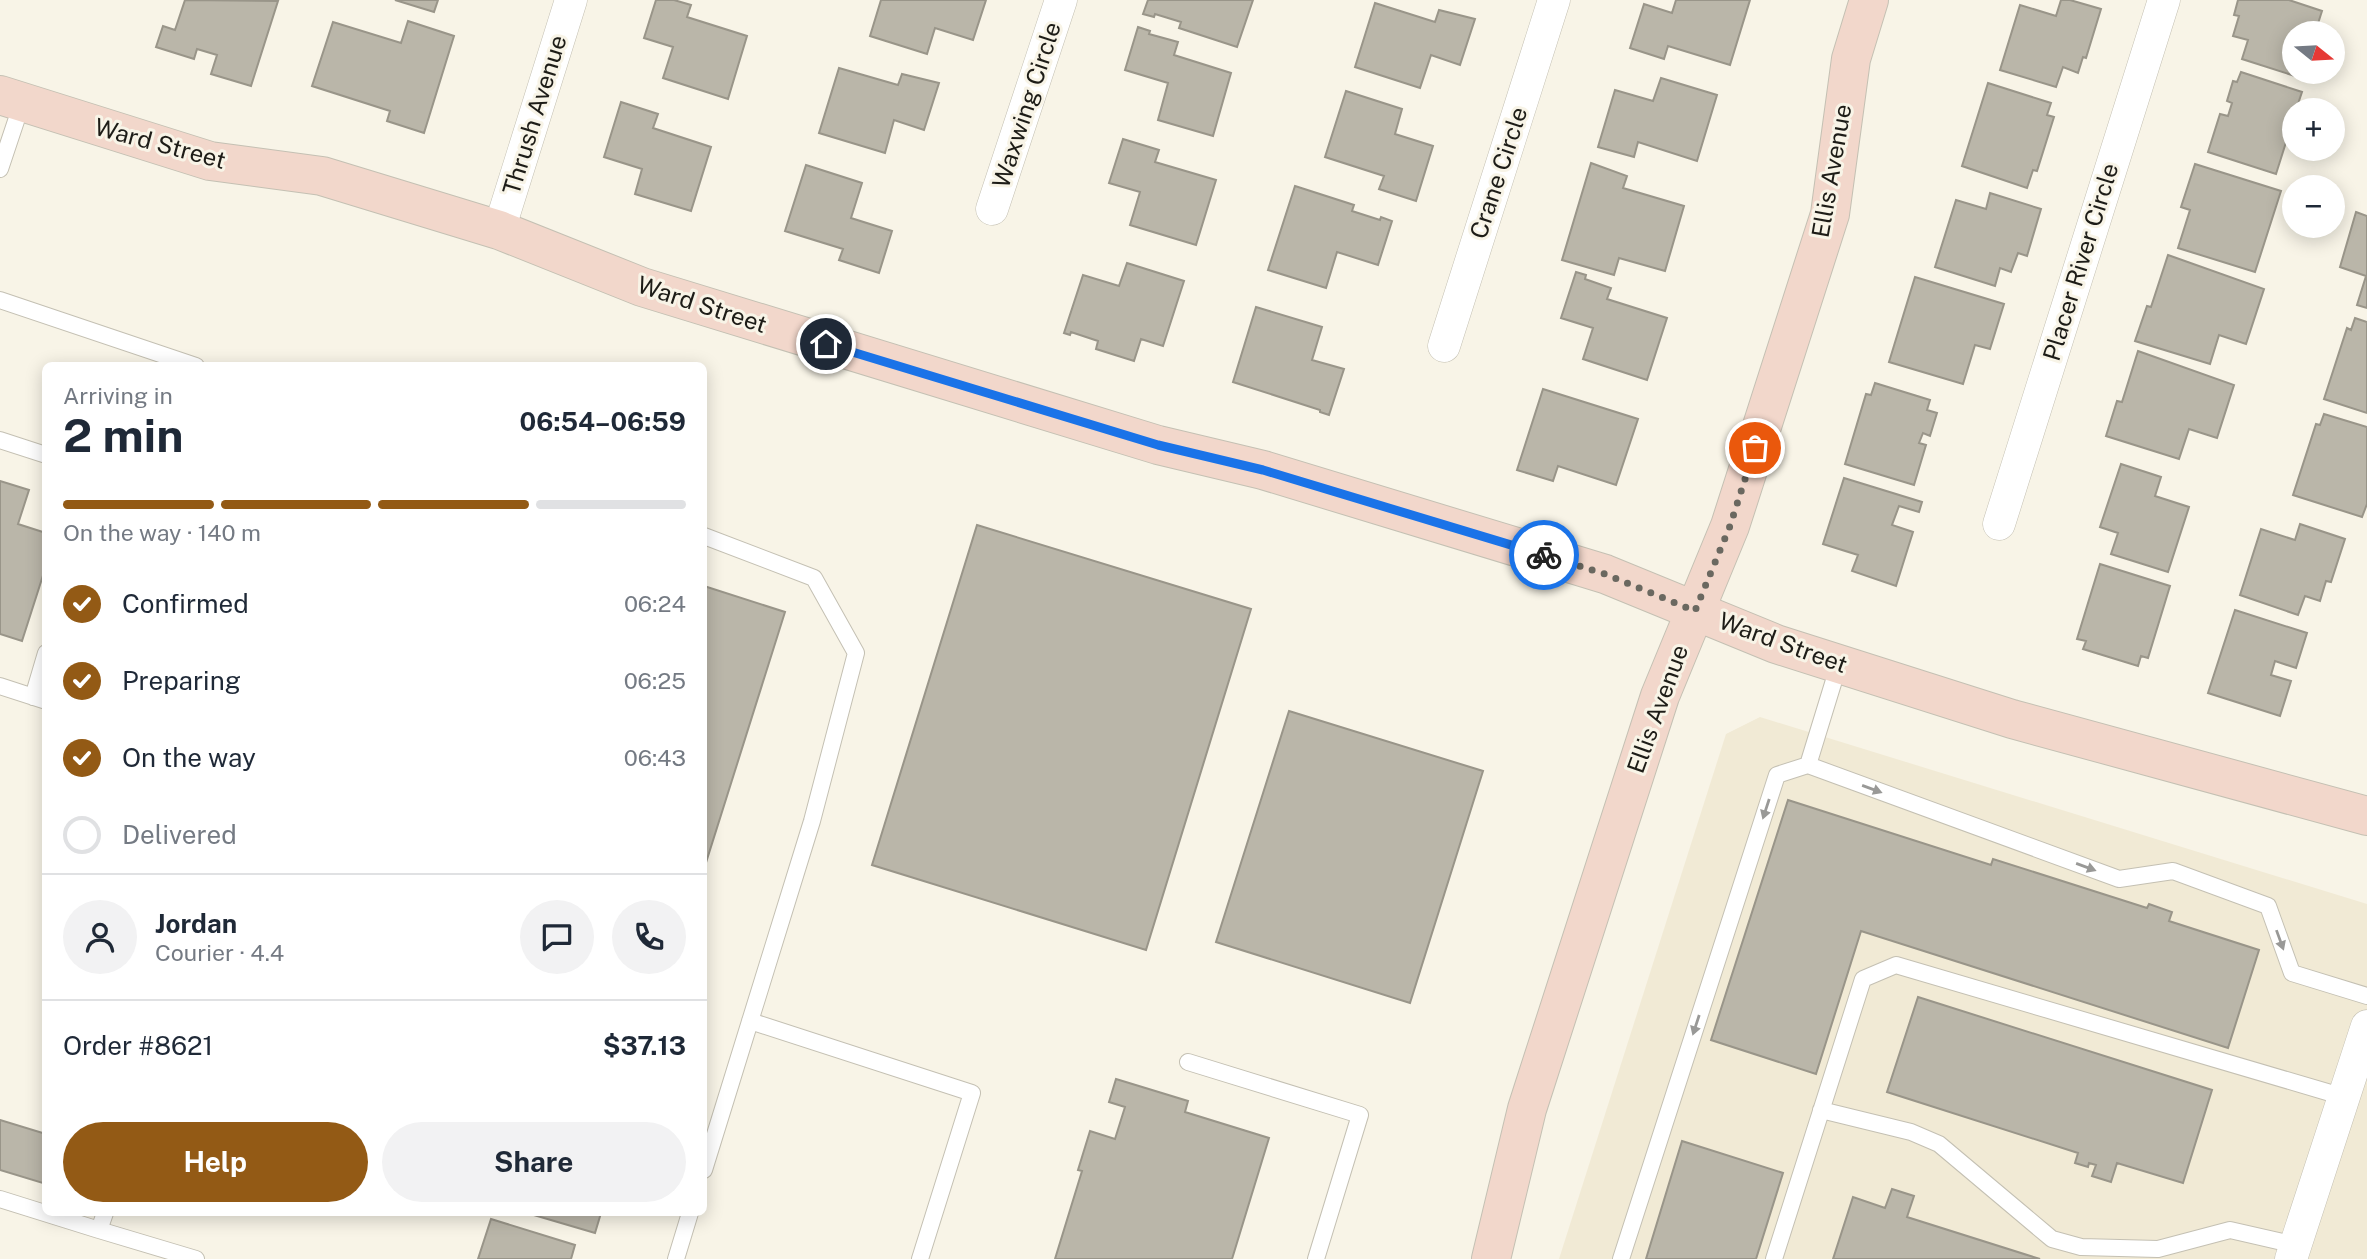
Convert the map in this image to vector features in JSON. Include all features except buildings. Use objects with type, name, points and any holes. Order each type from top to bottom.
[{"type":"street","name":"Thrush Avenue","points":[[499,230],[571,0]]},
{"type":"street","name":"Waxwing Circle","points":[[992,209],[1061,0]]},
{"type":"street","name":"Crane Circle","points":[[1444,346],[1554,0]]},
{"type":"street","name":"Ellis Avenue","points":[[1491,1259],[1527,1109],[1660,695],[1730,526],[1829,214],[1851,60],[1869,0]]},
{"type":"street","name":"Placer River Circle","points":[[1998,524],[2164,0]]},
{"type":"street","name":"Ward Street","points":[[11,99],[210,162],[323,176],[499,230],[642,287],[1158,445],[1263,470],[1605,574],[1776,644],[2012,719],[2367,816]]},
{"type":"street","points":[[2293,1252],[2367,1026]]},
{"type":"lane","points":[[0,169],[11,99]]},
{"type":"lane","points":[[0,300],[184,362]]},
{"type":"lane","points":[[0,440],[42,454]]},
{"type":"lane","points":[[707,537],[814,578],[856,653],[812,821],[707,1160]]},
{"type":"lane","points":[[1808,765],[1839,664]]},
{"type":"lane","points":[[0,686],[39,699],[42,679]]},
{"type":"lane","points":[[1621,1259],[1777,775],[1808,765],[2119,879],[2173,871],[2268,906],[2292,973],[2367,996]]},
{"type":"lane","points":[[1774,1259],[1863,979],[1896,965],[2344,1097]]},
{"type":"lane","points":[[750,1021],[972,1093],[920,1259]]},
{"type":"lane","points":[[1188,1062],[1360,1115],[1317,1259]]},
{"type":"lane","points":[[1821,1110],[1911,1132],[1940,1144],[2052,1239],[2081,1247],[2158,1250],[2230,1230],[2293,1252]]},
{"type":"lane","points":[[0,1199],[42,1212]]},
{"type":"lane","points":[[54,1216],[196,1259]]},
{"type":"lane","points":[[99,1230],[104,1216]]},
{"type":"lane","points":[[676,1259],[689,1216]]},
{"type":"shaded area","points":[[1760,717],[2367,904],[2367,1259],[1559,1259],[1726,734]]},
{"type":"way so far","points":[[1544,555],[1605,574],[1695,611],[1730,526],[1755,448]]},
{"type":"route","points":[[826,344],[1158,445],[1263,470],[1544,555]]}]
